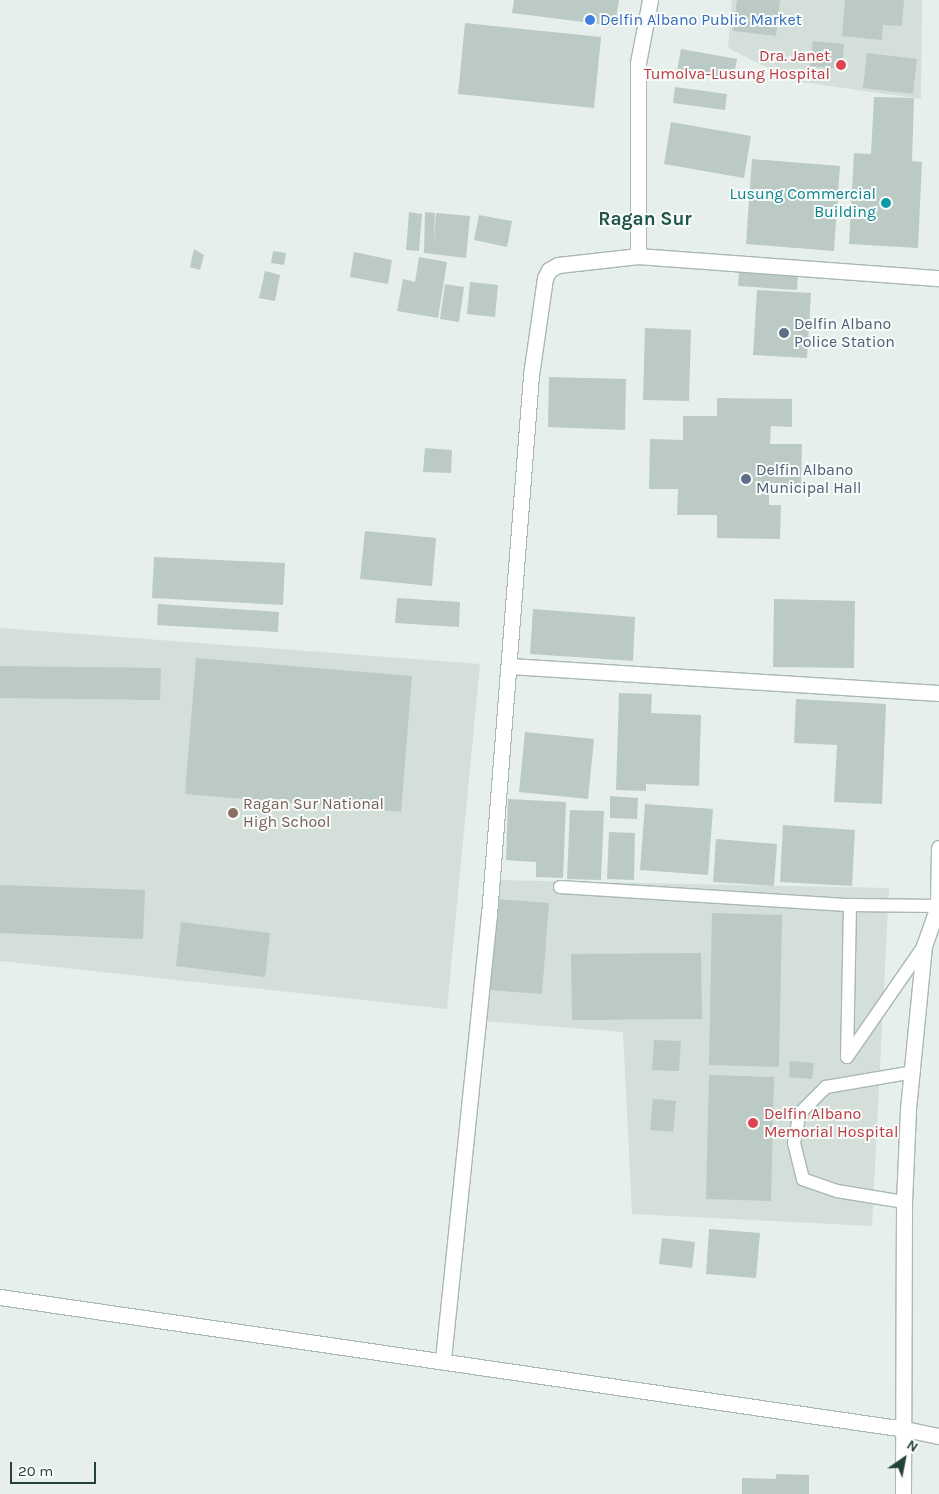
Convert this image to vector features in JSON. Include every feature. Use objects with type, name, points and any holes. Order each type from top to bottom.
[{"type":"street","points":[[638,256],[638,63],[650,0]]},
{"type":"street","points":[[444,1359],[489,915],[531,375],[541,288],[549,270],[558,265],[638,256],[939,278]]},
{"type":"street","points":[[509,666],[939,693]]},
{"type":"street","points":[[903,1494],[905,1429],[904,1202],[908,1109],[914,1072],[924,946],[938,906],[939,848]]},
{"type":"street","points":[[0,1297],[444,1359],[905,1429],[939,1436]]},
{"type":"lane","points":[[560,887],[850,905],[938,906]]},
{"type":"lane","points":[[850,905],[847,1057],[924,946]]},
{"type":"lane","points":[[904,1202],[837,1191],[803,1179],[794,1143],[800,1112],[826,1087],[914,1072]]},
{"type":"shaded area","name":"Dra. Janet Tumolva-Lusung Hospital","points":[[732,0],[922,0],[921,99],[794,81],[728,48]]},
{"type":"shaded area","name":"Ragan Sur National High School","points":[[0,628],[480,664],[447,1009],[0,961]]},
{"type":"shaded area","name":"Delfin Albano Memorial Hospital","points":[[493,880],[889,888],[872,1226],[632,1214],[623,1032],[482,1021]]},
{"type":"building","name":"Delfin Albano Public Market","points":[[514,0],[619,0],[615,26],[512,13]]},
{"type":"building","points":[[737,0],[780,0],[776,36],[733,31]]},
{"type":"building","points":[[845,0],[904,0],[902,26],[883,25],[882,40],[842,36]]},
{"type":"building","points":[[465,23],[601,37],[594,108],[458,94]]},
{"type":"building","points":[[813,41],[844,44],[842,69],[810,66]]},
{"type":"building","points":[[681,49],[737,59],[733,80],[677,71]]},
{"type":"building","points":[[867,53],[917,59],[913,94],[863,88]]},
{"type":"building","points":[[675,87],[727,94],[725,110],[673,103]]},
{"type":"building","name":"Lusung Commercial Building","points":[[874,97],[914,98],[912,161],[922,162],[918,248],[849,244],[854,153],[871,154]]},
{"type":"building","points":[[671,122],[751,136],[744,178],[664,164]]},
{"type":"building","points":[[752,159],[840,166],[834,251],[746,244]]},
{"type":"building","points":[[409,212],[422,214],[419,251],[406,250]]},
{"type":"building","points":[[425,212],[435,213],[434,243],[436,213],[470,216],[466,258],[424,253]]},
{"type":"building","points":[[479,215],[512,221],[507,247],[474,240]]},
{"type":"building","points":[[194,249],[204,255],[200,270],[190,267]]},
{"type":"building","points":[[273,251],[286,253],[284,265],[271,263]]},
{"type":"building","points":[[354,252],[392,260],[388,284],[350,277]]},
{"type":"building","points":[[419,257],[447,262],[438,318],[397,311],[403,279],[415,282]]},
{"type":"building","points":[[739,270],[798,274],[797,290],[738,286]]},
{"type":"building","points":[[265,271],[280,275],[275,301],[259,298]]},
{"type":"building","points":[[470,282],[498,285],[495,317],[467,314]]},
{"type":"building","points":[[445,284],[464,287],[459,322],[440,319]]},
{"type":"building","points":[[757,290],[811,293],[807,358],[753,355]]},
{"type":"building","points":[[645,328],[691,330],[689,401],[643,400]]},
{"type":"building","points":[[549,377],[626,379],[625,430],[548,427]]},
{"type":"building","points":[[717,398],[792,399],[792,427],[771,426],[770,444],[802,444],[801,489],[769,488],[769,505],[781,505],[780,539],[717,538],[717,515],[677,515],[678,489],[649,489],[650,439],[683,440],[683,416],[717,416]]},
{"type":"building","points":[[425,448],[452,450],[451,473],[423,472]]},
{"type":"building","points":[[365,531],[436,538],[432,586],[360,579]]},
{"type":"building","points":[[154,557],[285,563],[283,605],[152,598]]},
{"type":"building","points":[[397,598],[460,602],[459,627],[395,623]]},
{"type":"building","points":[[774,599],[855,601],[854,668],[773,667]]},
{"type":"building","points":[[158,604],[279,612],[278,632],[157,625]]},
{"type":"building","points":[[533,609],[635,617],[633,661],[530,654]]},
{"type":"building","points":[[196,658],[412,676],[401,812],[185,794]]},
{"type":"building","points":[[0,666],[161,668],[160,700],[0,698]]},
{"type":"building","points":[[619,693],[652,694],[651,713],[701,715],[699,786],[646,784],[646,791],[616,790]]},
{"type":"building","points":[[796,699],[886,704],[882,804],[834,802],[837,745],[794,743]]},
{"type":"building","points":[[525,732],[594,739],[588,799],[519,792]]},
{"type":"building","points":[[610,796],[638,798],[637,819],[610,818]]},
{"type":"building","points":[[508,799],[566,802],[563,878],[536,877],[536,862],[506,860]]},
{"type":"building","points":[[645,804],[713,809],[708,875],[640,870]]},
{"type":"building","points":[[570,810],[604,811],[601,880],[567,879]]},
{"type":"building","points":[[783,825],[855,830],[852,886],[780,882]]},
{"type":"building","points":[[609,832],[635,833],[634,880],[607,879]]},
{"type":"building","points":[[716,839],[777,844],[774,886],[713,882]]},
{"type":"building","points":[[0,885],[145,890],[143,939],[0,933]]},
{"type":"building","points":[[497,899],[549,903],[542,994],[490,990]]},
{"type":"building","points":[[712,913],[782,915],[779,1067],[709,1065]]},
{"type":"building","points":[[181,922],[270,933],[265,977],[176,966]]},
{"type":"building","points":[[701,953],[702,1019],[572,1020],[571,954]]},
{"type":"building","points":[[654,1040],[681,1041],[679,1071],[652,1070]]},
{"type":"building","points":[[790,1061],[814,1063],[812,1079],[789,1077]]},
{"type":"building","points":[[709,1075],[774,1077],[771,1201],[706,1199]]},
{"type":"building","points":[[653,1099],[676,1101],[673,1132],[650,1130]]},
{"type":"building","points":[[709,1229],[760,1233],[756,1278],[706,1274]]},
{"type":"building","points":[[662,1238],[695,1242],[692,1268],[659,1264]]},
{"type":"building","points":[[776,1474],[809,1475],[809,1494],[742,1494],[742,1478],[776,1479]]},
{"type":"place","name":"Delfin Albano Public Market","points":[[590,20]]},
{"type":"place","name":"Dra. Janet Tumolva-Lusung Hospital","points":[[841,65]]},
{"type":"place","name":"Lusung Commercial Building","points":[[886,203]]},
{"type":"place","name":"Delfin Albano Police Station","points":[[784,333]]},
{"type":"place","name":"Delfin Albano Municipal Hall","points":[[746,479]]},
{"type":"place","name":"Ragan Sur National High School","points":[[233,813]]},
{"type":"place","name":"Delfin Albano Memorial Hospital","points":[[753,1123]]},
{"type":"district","name":"Ragan Sur","points":[[645,220]]}]
